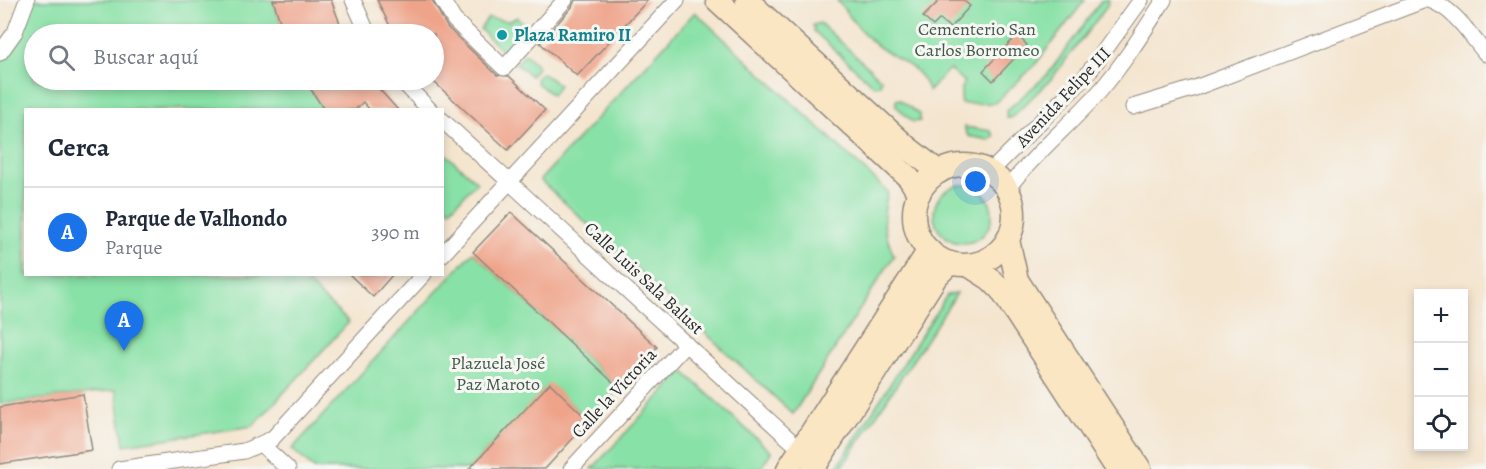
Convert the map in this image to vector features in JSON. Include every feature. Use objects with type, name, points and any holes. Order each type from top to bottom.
[{"type":"main road","points":[[717,0],[909,178],[919,194]]},
{"type":"main road","points":[[747,0],[908,148],[939,172]]},
{"type":"main road","points":[[819,460],[933,282],[959,264],[991,257],[1008,240],[1014,220],[1014,209],[1007,189],[990,172],[965,165],[939,172],[927,181],[914,209],[915,224],[920,238],[928,250],[959,264],[1001,290],[1117,469]]},
{"type":"main road","points":[[1008,240],[1017,280],[1140,469]]},
{"type":"main road","points":[[788,469],[928,250]]},
{"type":"street","points":[[0,53],[15,32],[27,0]]},
{"type":"street","points":[[353,0],[364,24]]},
{"type":"street","points":[[442,0],[454,20],[504,68],[565,0]]},
{"type":"street","points":[[444,253],[677,0]]},
{"type":"street","name":"Avenida Felipe III","points":[[990,172],[1086,76],[1141,0]]},
{"type":"street","name":"Avenida Felipe III","points":[[1007,189],[1030,160],[1099,92],[1123,63],[1164,0]]},
{"type":"street","points":[[1133,107],[1195,88],[1427,0],[1439,3],[1456,17],[1486,54]]},
{"type":"street","points":[[411,90],[428,108]]},
{"type":"street","name":"Calle Luis Sala Balust","points":[[444,122],[801,449]]},
{"type":"street","points":[[119,469],[244,451],[262,445],[283,428],[422,276]]},
{"type":"street","name":"Calle la Victoria","points":[[571,469],[686,344]]},
{"type":"street","points":[[262,445],[288,469]]},
{"type":"street","points":[[801,449],[811,452],[819,460]]},
{"type":"green space","points":[[32,0],[273,0],[281,24],[24,24],[24,90],[312,90],[323,108],[24,108],[24,276],[316,276],[308,284],[349,322],[253,426],[124,445],[116,390],[0,404],[0,62],[18,37]]},
{"type":"green space","name":"Cementerio San Carlos Borromeo","points":[[837,0],[1085,0],[1034,66],[995,103],[961,104],[961,89],[964,82],[949,69],[929,91],[925,82],[915,71],[878,46],[865,34]]},
{"type":"green space","points":[[1101,1],[1109,1],[1105,9],[1051,79],[1011,118],[1007,118],[1006,111],[1048,74]]},
{"type":"green space","points":[[695,12],[888,192],[884,224],[894,256],[793,414],[540,180]]},
{"type":"green space","points":[[517,17],[526,26],[507,50],[501,50],[480,29],[488,18],[509,21]]},
{"type":"green space","points":[[820,23],[881,79],[880,85],[874,86],[814,31],[813,25]]},
{"type":"green space","points":[[525,54],[538,66],[531,76],[516,64]]},
{"type":"green space","points":[[542,73],[559,85],[552,95],[537,83],[536,79]]},
{"type":"green space","points":[[899,99],[920,115],[920,121],[913,122],[896,106],[896,100]]},
{"type":"green space","points":[[964,127],[991,131],[994,136],[989,140],[968,136]]},
{"type":"green space","points":[[444,153],[477,182],[450,210],[444,204]]},
{"type":"green space","points":[[957,185],[969,185],[984,193],[992,208],[992,220],[984,235],[969,243],[957,243],[942,235],[934,220],[934,208],[942,193]]},
{"type":"green space","name":"Plazuela José Paz Maroto","points":[[473,252],[619,388],[589,421],[550,384],[469,469],[314,469],[292,449]]},
{"type":"green space","points":[[957,293],[841,469],[836,469],[947,295]]},
{"type":"green space","points":[[683,371],[771,452],[761,469],[592,469]]},
{"type":"building","points":[[273,0],[331,0],[340,24],[281,24]]},
{"type":"building","points":[[377,0],[432,0],[447,27],[497,75],[509,76],[545,110],[508,150],[443,90],[444,24],[389,24]]},
{"type":"building","points":[[575,0],[648,0],[577,76],[540,43],[572,7]]},
{"type":"building","points":[[940,0],[963,0],[970,6],[950,28],[940,19],[933,26],[923,17]]},
{"type":"building","points":[[1017,35],[1027,45],[993,81],[983,71]]},
{"type":"building","points":[[311,90],[380,90],[396,108],[368,108],[363,102],[357,108],[323,108]]},
{"type":"building","points":[[511,212],[657,347],[619,388],[473,252]]},
{"type":"building","points":[[351,276],[391,276],[373,297]]},
{"type":"building","points":[[550,383],[589,421],[545,469],[469,469]]},
{"type":"building","points":[[83,394],[92,450],[0,464],[0,407]]},
{"type":"place","name":"Plaza Ramiro II","points":[[502,35]]},
{"type":"place","name":"Parque de Valhondo","points":[[124,351]]}]
